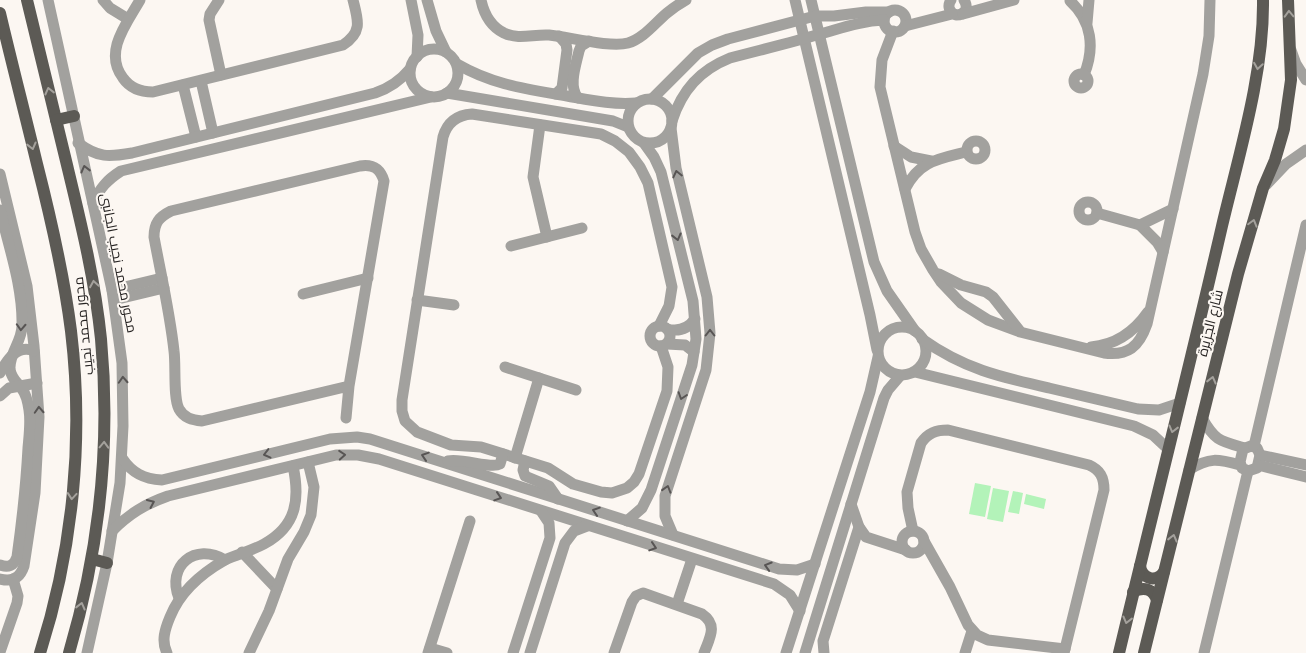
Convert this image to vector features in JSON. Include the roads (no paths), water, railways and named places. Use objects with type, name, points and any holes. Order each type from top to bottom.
[{"type":"main road","name":"محور محمد نجيب","points":[[27,0],[91,266],[101,339],[104,450],[98,523],[83,602],[69,653]]},
{"type":"main road","name":"شارع الجزيرة","points":[[1119,653],[1256,78],[1263,27],[1263,0]]},
{"type":"main road","name":"شارع الجزيرة","points":[[1144,653],[1238,274],[1263,188],[1280,145],[1288,112],[1291,80],[1288,0]]},
{"type":"main road","name":"محور محمد نجيب","points":[[0,13],[55,237],[67,300],[74,364],[76,428],[70,526],[57,589],[40,653]]},
{"type":"main road","points":[[56,120],[74,116]]},
{"type":"main road","points":[[92,559],[106,563]]},
{"type":"main road","points":[[1140,566],[1142,572],[1150,578],[1156,578],[1164,572]]},
{"type":"main road","points":[[1133,592],[1139,589],[1146,589],[1152,592],[1157,600]]},
{"type":"street","name":"محور محمد نجيب الجانبى","points":[[48,0],[113,295],[122,363],[124,426],[122,458],[112,532],[87,653]]},
{"type":"street","points":[[103,0],[110,8],[128,19]]},
{"type":"street","points":[[140,0],[120,34],[115,54],[116,64],[124,80],[144,92],[153,92],[183,85],[344,45],[356,33],[358,25],[353,0]]},
{"type":"street","points":[[219,0],[208,20],[221,75]]},
{"type":"street","points":[[78,143],[89,151],[103,156],[117,155],[375,93],[388,88],[401,80],[410,69],[416,57],[418,34],[411,0]]},
{"type":"street","points":[[427,0],[436,31],[446,52]]},
{"type":"street","points":[[481,0],[486,17],[494,26],[514,36],[560,36],[618,44],[635,41],[667,12],[686,0]]},
{"type":"street","points":[[795,0],[881,364],[886,370],[900,376],[915,372],[1134,426],[1153,435],[1168,449]]},
{"type":"street","points":[[811,0],[874,262],[887,291],[918,335],[926,353],[924,360],[915,372]]},
{"type":"street","points":[[964,0],[986,7]]},
{"type":"street","points":[[953,6],[967,7],[964,0]]},
{"type":"street","points":[[891,11],[887,28],[893,32],[900,31],[905,26],[953,6],[986,7],[1014,0]]},
{"type":"street","points":[[1069,1],[1087,0],[1087,23]]},
{"type":"street","points":[[893,32],[882,60],[880,74],[882,94],[921,249],[941,282],[961,303],[988,320],[1020,332],[1116,354],[1127,352],[1137,345],[1143,336],[1207,55],[1210,0]]},
{"type":"street","points":[[1069,1],[1080,11],[1090,33],[1091,49],[1084,75]]},
{"type":"street","points":[[652,99],[698,53],[728,39],[815,16],[866,12],[891,11],[903,14],[906,22],[905,26]]},
{"type":"street","points":[[673,536],[665,516],[665,496],[706,370],[710,333],[707,297],[676,168],[672,124],[669,109],[658,100],[644,99],[636,103],[630,110],[627,118],[628,127],[631,134],[637,140],[644,143],[652,143],[660,140],[667,135],[672,124],[676,109],[685,92],[707,69],[730,58],[820,34],[891,11]]},
{"type":"street","points":[[556,94],[562,88],[567,50],[566,44],[560,36]]},
{"type":"street","points":[[578,98],[573,85],[578,51],[581,46],[589,41]]},
{"type":"street","points":[[1290,47],[1296,64],[1306,80]]},
{"type":"street","points":[[416,57],[430,49],[439,49],[446,52],[457,64],[470,72],[497,83],[607,103],[636,103]]},
{"type":"street","points":[[93,203],[99,190],[109,179],[121,171],[447,93],[457,81],[457,64]]},
{"type":"street","points":[[410,69],[410,77],[417,90],[431,96]]},
{"type":"street","points":[[200,80],[213,132]]},
{"type":"street","points":[[183,85],[196,137]]},
{"type":"street","points":[[447,93],[613,121],[628,127]]},
{"type":"street","points":[[532,108],[535,124],[533,177],[547,237]]},
{"type":"street","points":[[472,114],[600,134],[622,146],[640,167],[648,183],[672,287],[663,327],[670,336],[664,345],[668,367],[667,391],[640,474],[631,485],[617,492],[601,492],[573,484],[552,470],[477,446],[455,446],[448,444],[417,432],[405,421],[401,406],[443,137],[447,127],[455,119],[472,114]]},
{"type":"street","points":[[626,521],[642,508],[652,490],[692,365],[694,352],[695,319],[693,301],[661,172],[654,157],[644,143]]},
{"type":"street","points":[[894,146],[911,157],[931,161]]},
{"type":"street","points":[[1263,188],[1286,164],[1306,150]]},
{"type":"street","points":[[905,189],[915,172],[931,161],[966,152]]},
{"type":"street","points":[[911,157],[915,172]]},
{"type":"street","points":[[346,418],[349,386],[384,181],[382,173],[376,167],[368,164],[180,209],[157,220],[154,228],[174,352],[176,399],[178,408],[184,415],[192,420],[202,421],[349,386]]},
{"type":"street","points":[[0,579],[13,579],[22,572],[24,566],[35,493],[39,417],[27,286],[1,180]]},
{"type":"street","points":[[1140,225],[1173,209]]},
{"type":"street","points":[[0,210],[18,288],[22,316],[20,338],[10,362],[10,371],[26,399],[29,410],[26,493],[15,562],[7,567],[0,565]]},
{"type":"street","points":[[1097,213],[1140,225],[1149,233],[1163,252]]},
{"type":"street","points":[[1189,470],[1199,463],[1222,460],[1254,470],[1254,454],[1306,226]]},
{"type":"street","points":[[511,246],[582,228]]},
{"type":"street","points":[[933,270],[952,282],[986,292],[993,297],[1020,332]]},
{"type":"street","points":[[303,294],[368,278]]},
{"type":"street","points":[[113,295],[163,283]]},
{"type":"street","points":[[961,303],[968,287]]},
{"type":"street","points":[[417,300],[454,305]]},
{"type":"street","points":[[988,320],[1000,308]]},
{"type":"street","points":[[694,352],[685,345],[653,344],[649,336],[653,328],[684,329],[695,319]]},
{"type":"street","points":[[786,653],[870,392],[882,337],[894,328],[908,328],[956,360],[993,375],[1138,409],[1159,410],[1180,403]]},
{"type":"street","points":[[0,373],[13,354],[23,349],[34,350]]},
{"type":"street","points":[[505,368],[576,390]]},
{"type":"street","points":[[806,652],[884,398],[900,376]]},
{"type":"street","points":[[539,378],[520,460],[525,476],[548,486],[558,499]]},
{"type":"street","points":[[0,396],[9,388],[37,383]]},
{"type":"street","points":[[1202,418],[1215,438],[1306,477]]},
{"type":"street","points":[[906,550],[903,547],[902,540],[906,533],[913,531],[920,533],[972,631],[977,635],[988,640],[1064,651],[1104,490],[1104,482],[1096,468],[1089,465],[948,430],[932,432],[921,443],[908,484],[906,500],[913,531]]},
{"type":"street","points":[[122,458],[128,468],[138,475],[162,480],[330,438],[357,437],[383,442],[779,569],[797,570],[815,564]]},
{"type":"street","points":[[1204,653],[1244,468],[1242,451],[1306,465]]},
{"type":"street","points":[[444,462],[460,460],[496,466],[500,464],[503,454]]},
{"type":"street","points":[[112,532],[137,509],[152,502],[336,455],[368,456],[774,584],[790,595],[800,611]]},
{"type":"street","points":[[249,653],[269,611],[286,564],[312,515],[314,487],[308,462]]},
{"type":"street","points":[[166,653],[163,637],[179,598],[208,571],[225,560],[264,544],[283,530],[294,512],[297,490],[293,466]]},
{"type":"street","points":[[297,490],[314,487]]},
{"type":"street","points":[[851,502],[859,526],[866,537],[913,553],[920,551],[924,540]]},
{"type":"street","points":[[513,653],[550,538],[549,523],[541,511]]},
{"type":"street","points":[[447,653],[429,650],[470,521]]},
{"type":"street","points":[[530,653],[565,543],[574,531],[587,526]]},
{"type":"street","points":[[824,653],[823,641],[859,526]]},
{"type":"street","points":[[283,530],[299,540]]},
{"type":"street","points":[[833,562],[866,537]]},
{"type":"street","points":[[242,552],[277,589]]},
{"type":"street","points":[[179,598],[175,589],[175,578],[179,568],[186,560],[195,555],[205,553],[216,555],[225,560]]},
{"type":"street","points":[[677,604],[692,559]]},
{"type":"street","points":[[0,652],[17,602],[18,596],[13,579]]},
{"type":"street","points":[[614,653],[632,602],[636,596],[643,593],[677,604],[709,618],[712,626],[711,634],[704,653]]},
{"type":"street","points":[[965,653],[972,631]]}]
